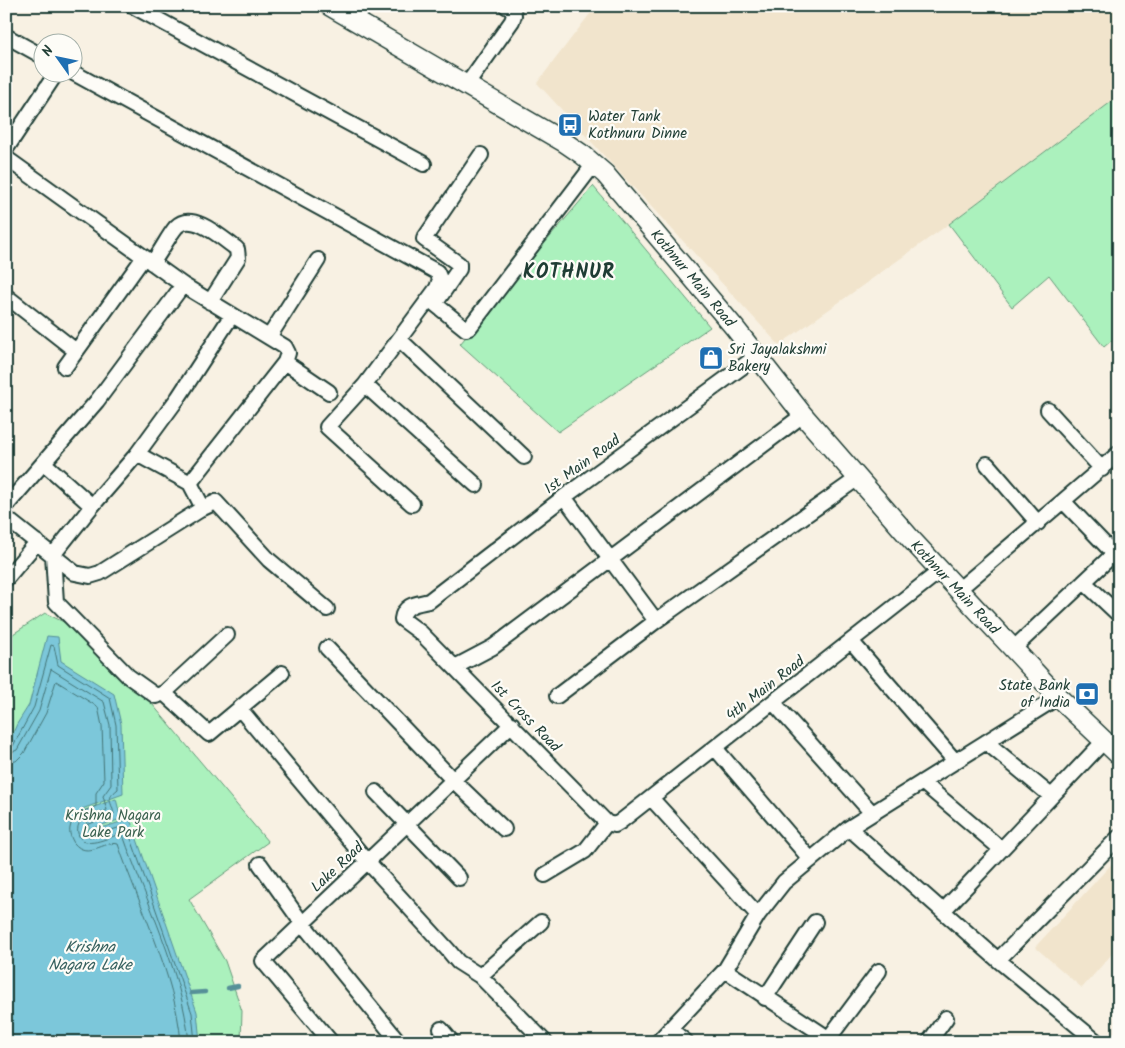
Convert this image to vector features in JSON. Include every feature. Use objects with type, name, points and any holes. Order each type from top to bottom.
[{"type":"main road","name":"Kothnur Main Road","points":[[330,6],[360,13],[466,86],[564,142],[594,164],[632,205],[757,356],[803,415],[940,571],[1058,697],[1119,755]]},
{"type":"street","points":[[133,6],[424,164]]},
{"type":"street","points":[[466,86],[512,21],[514,16],[513,10],[506,6]]},
{"type":"street","points":[[6,36],[32,50]]},
{"type":"street","points":[[82,77],[437,272],[440,280],[437,288],[365,385],[327,427],[412,504]]},
{"type":"street","points":[[6,149],[50,82]]},
{"type":"street","points":[[481,155],[424,239],[459,264],[459,269],[435,304],[466,328],[469,328],[594,164]]},
{"type":"street","points":[[6,158],[183,285],[285,347],[288,353],[285,362],[190,484]]},
{"type":"street","points":[[65,367],[148,260],[176,227],[186,221],[194,222],[237,249],[239,253],[210,302]]},
{"type":"street","points":[[269,337],[318,260]]},
{"type":"street","points":[[6,506],[97,401],[183,285]]},
{"type":"street","points":[[6,296],[76,351]]},
{"type":"street","points":[[227,635],[164,693],[158,696],[153,694],[128,676],[56,602],[53,561],[92,506],[137,454],[178,398],[232,315]]},
{"type":"street","points":[[400,339],[524,457]]},
{"type":"street","name":"1st Main Road","points":[[421,632],[402,619],[403,612],[408,606],[429,601],[564,497],[757,356]]},
{"type":"street","points":[[285,362],[329,392]]},
{"type":"street","points":[[365,385],[476,486]]},
{"type":"street","points":[[1048,410],[1102,469]]},
{"type":"street","points":[[455,667],[493,647],[803,415]]},
{"type":"street","points":[[958,590],[1119,453]]},
{"type":"street","points":[[137,454],[190,484],[203,508]]},
{"type":"street","points":[[44,463],[92,506]]},
{"type":"street","points":[[987,464],[1038,523]]},
{"type":"street","points":[[557,696],[656,621],[858,478]]},
{"type":"street","points":[[564,497],[656,621]]},
{"type":"street","points":[[6,518],[37,542],[53,561],[75,573],[90,576],[100,573],[203,508],[216,502],[268,560],[327,609]]},
{"type":"street","points":[[1014,649],[1116,551],[1063,502]]},
{"type":"street","points":[[6,580],[37,542]]},
{"type":"street","name":"4th Main Road","points":[[607,823],[615,825],[620,822],[940,571]]},
{"type":"street","points":[[1084,582],[1119,615]]},
{"type":"street","name":"1st Cross Road","points":[[421,632],[607,823]]},
{"type":"street","points":[[851,641],[955,761]]},
{"type":"street","points":[[327,648],[453,780],[504,828]]},
{"type":"street","points":[[164,693],[209,734],[282,673]]},
{"type":"street","points":[[658,1042],[725,970],[773,894],[810,860],[849,828],[1058,697]]},
{"type":"street","points":[[774,702],[872,814]]},
{"type":"street","points":[[240,709],[367,861],[458,962],[480,976],[545,1042]]},
{"type":"street","name":"Lake Road","points":[[331,1042],[263,961],[512,724]]},
{"type":"street","points":[[943,911],[1104,741]]},
{"type":"street","points":[[986,742],[1051,796]]},
{"type":"street","points":[[716,748],[810,860]]},
{"type":"street","points":[[922,782],[1001,849]]},
{"type":"street","points":[[376,792],[459,878]]},
{"type":"street","points":[[651,798],[758,915]]},
{"type":"street","points":[[545,875],[585,850],[607,823]]},
{"type":"street","points":[[849,828],[998,960],[1097,1042]]},
{"type":"street","points":[[998,960],[1119,837]]},
{"type":"street","points":[[260,864],[302,923],[399,1042]]},
{"type":"street","points":[[480,976],[541,922]]},
{"type":"street","points":[[765,998],[815,922]]},
{"type":"street","points":[[725,970],[765,998],[832,1040],[879,971]]},
{"type":"street","points":[[928,1042],[946,1018]]},
{"type":"street","points":[[441,1029],[452,1042]]},
{"type":"street","points":[[670,1029],[686,1042]]},
{"type":"shaded area","points":[[596,6],[1119,6],[1119,96],[949,224],[779,345],[537,83]]},
{"type":"shaded area","points":[[1119,856],[1119,946],[1082,988],[1035,947]]},
{"type":"green space","points":[[1119,96],[1119,334],[1104,347],[1049,275],[1012,307],[949,224]]},
{"type":"green space","points":[[593,186],[710,327],[558,432],[460,344]]},
{"type":"green space","name":"Krishna Nagara Lake","points":[[45,613],[76,628],[147,698],[268,842],[189,899],[225,961],[242,1011],[241,1042],[6,1042],[6,648],[13,634]]},
{"type":"water","name":"Krishna Nagara Lake","points":[[47,636],[58,637],[61,661],[114,694],[121,724],[123,794],[82,809],[89,832],[130,819],[197,1012],[200,1042],[6,1042],[6,748],[17,724],[29,705]]},
{"type":"water","points":[[116,799],[121,819],[90,829],[83,811]]},
{"type":"waterway","points":[[228,988],[238,986]]},
{"type":"waterway","points":[[191,993],[205,992]]},
{"type":"place","name":"Water Tank Kothnuru Dinne","points":[[570,125]]},
{"type":"place","name":"Sri Jayalakshmi Bakery","points":[[711,358]]},
{"type":"place","name":"State Bank of India","points":[[1087,694]]},
{"type":"district","name":"KOTHNUR","points":[[569,271]]},
{"type":"park label","name":"Krishna Nagara Lake Park","points":[[113,824]]}]
